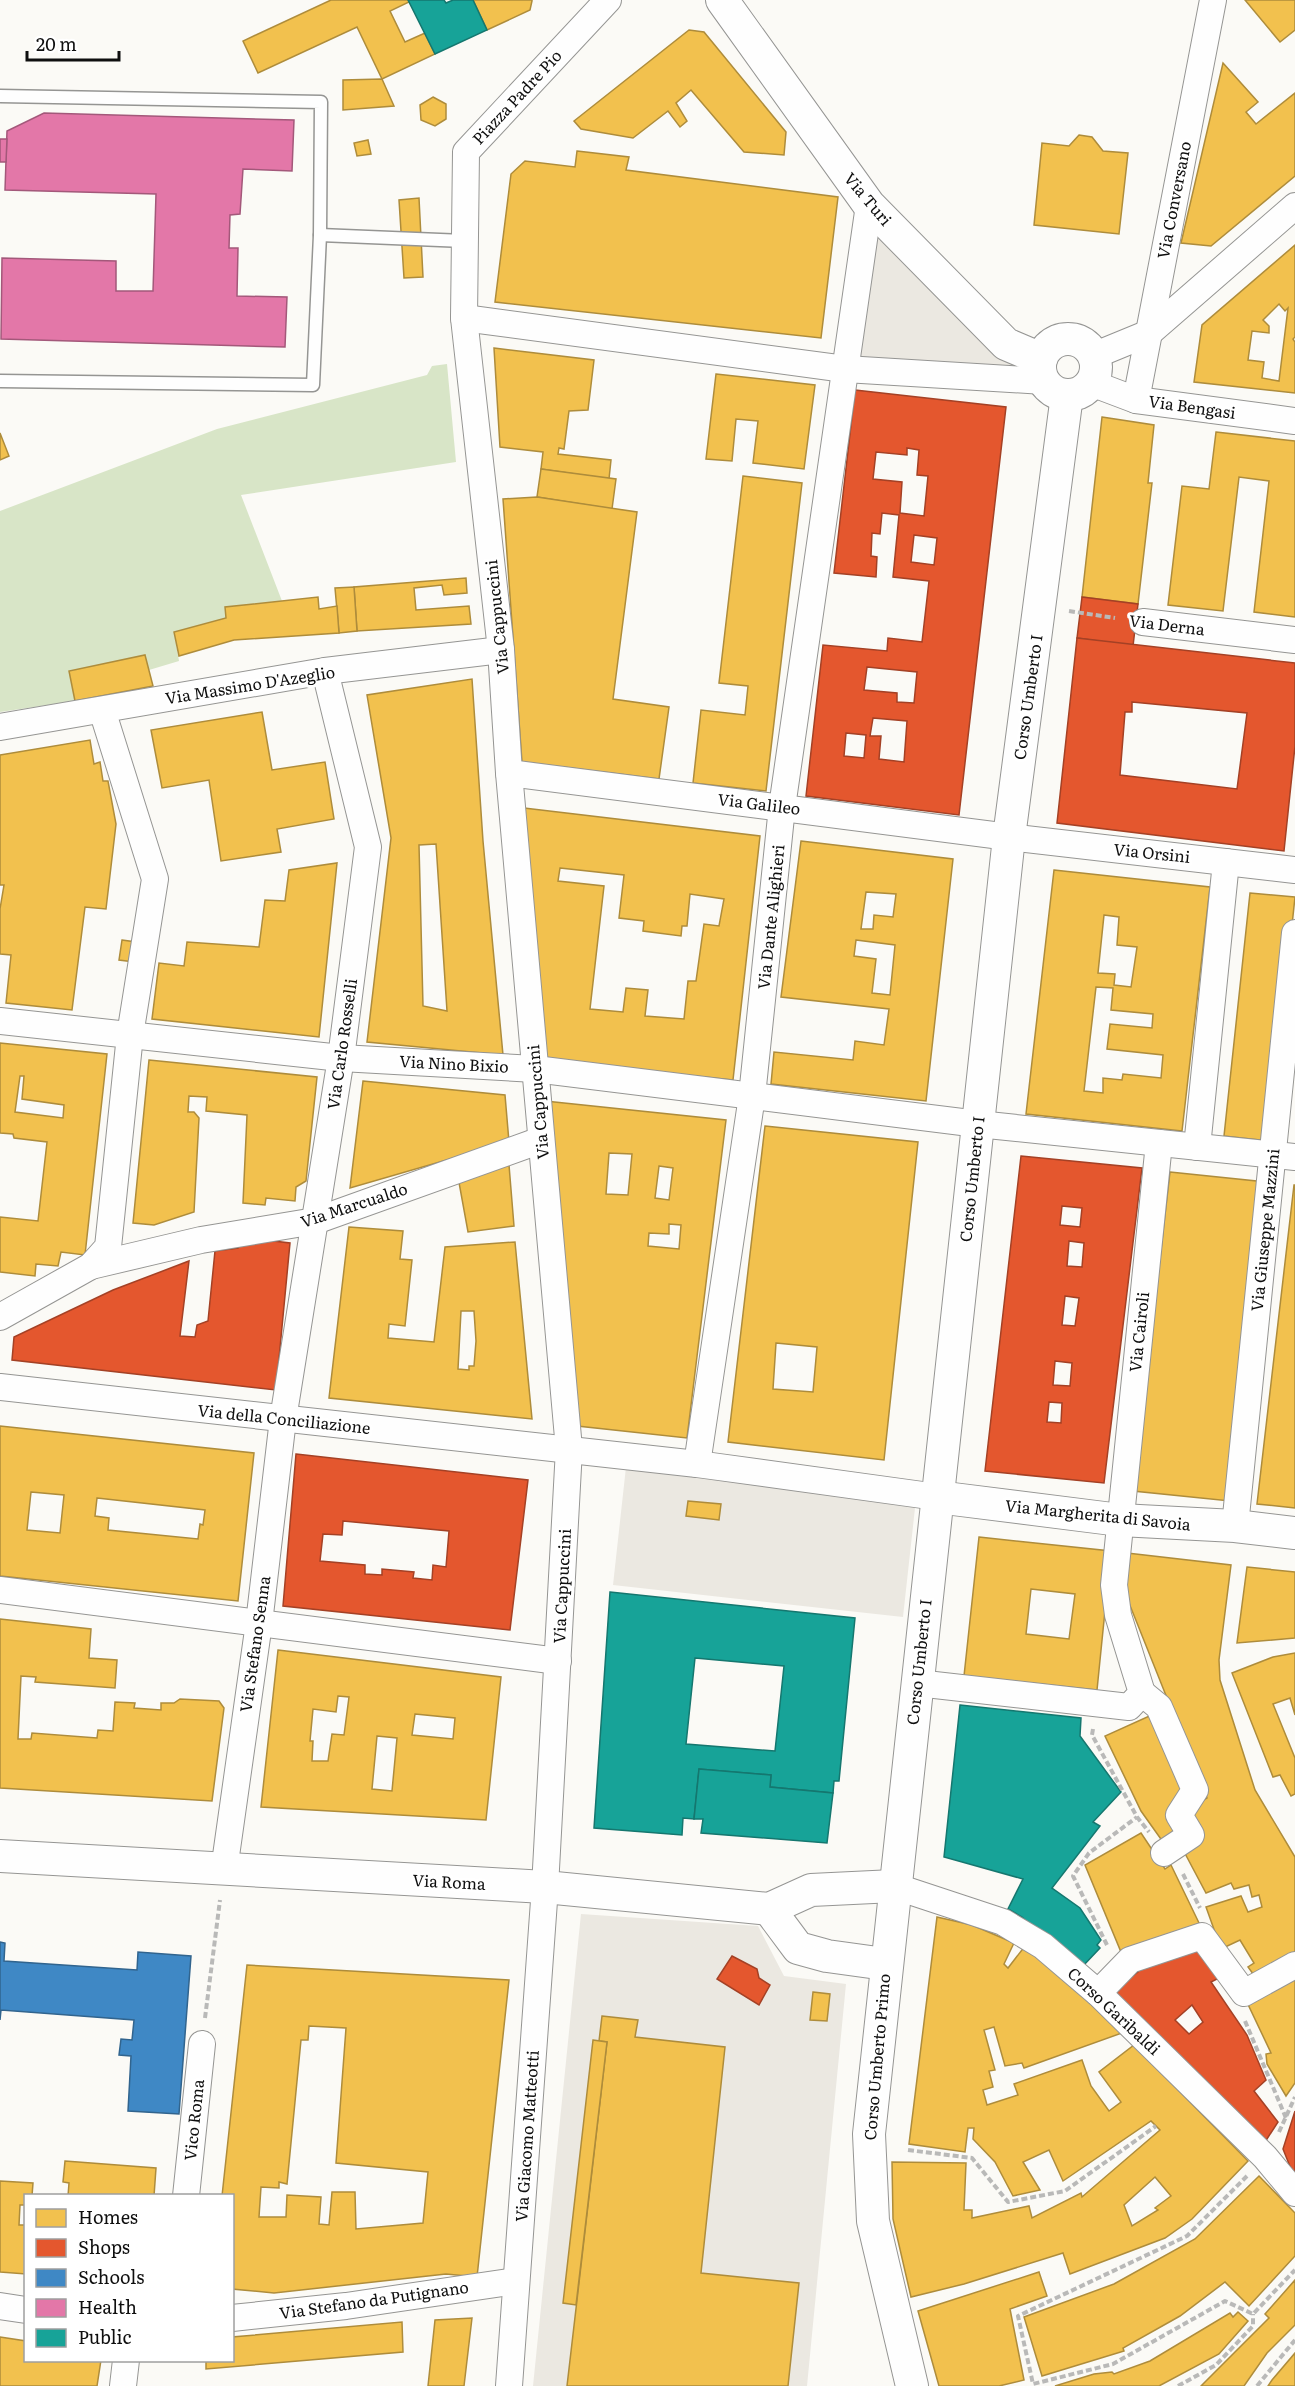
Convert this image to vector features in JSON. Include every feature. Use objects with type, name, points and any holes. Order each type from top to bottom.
[{"type":"street","name":"Piazza Padre Pio","points":[[464,318],[466,152],[608,0]]},
{"type":"street","name":"Via Conversano","points":[[1136,400],[1213,0]]},
{"type":"street","name":"Via Turi","points":[[720,3],[869,204],[1006,344],[1067,375]]},
{"type":"street","name":"Via Dante Alighieri","points":[[697,1464],[752,1096],[783,807],[869,204]]},
{"type":"street","points":[[464,318],[845,369],[1067,375],[1149,333],[1295,206]]},
{"type":"street","name":"Via Cappuccini","points":[[464,318],[501,650],[509,772],[569,1449],[545,1887]]},
{"type":"street","name":"Via Bengasi","points":[[1067,375],[1136,400],[1295,421]]},
{"type":"street","name":"Corso Umberto I","points":[[885,1964],[1009,837],[1040,607],[1067,375]]},
{"type":"street","name":"Via Derna","points":[[1143,622],[1295,640]]},
{"type":"street","name":"Via Massimo D'Azeglio","points":[[0,727],[325,671],[501,650]]},
{"type":"street","name":"Via Carlo Rosselli","points":[[284,1419],[341,1058],[368,847],[325,671]]},
{"type":"street","points":[[0,1317],[91,1266],[108,1247],[130,1035],[155,879],[102,710]]},
{"type":"street","name":"Via Galileo","points":[[509,772],[1009,837]]},
{"type":"street","name":"Via Orsini","points":[[1009,837],[1295,870]]},
{"type":"street","points":[[1197,1147],[1226,862]]},
{"type":"street","name":"Via Giuseppe Mazzini","points":[[1236,1526],[1284,1156],[1295,933]]},
{"type":"street","name":"Via Nino Bixio","points":[[0,1021],[341,1058],[535,1069],[978,1124],[1284,1156]]},
{"type":"street","name":"Via Marcualdo","points":[[91,1266],[201,1240],[315,1221],[541,1140]]},
{"type":"street","name":"Via Cairoli","points":[[1142,1693],[1118,1615],[1114,1585],[1159,1143]]},
{"type":"street","name":"Via della Conciliazione","points":[[0,1387],[697,1464],[937,1497]]},
{"type":"street","name":"Via Stefano Senna","points":[[224,1870],[259,1623],[284,1419]]},
{"type":"street","name":"Via Margherita di Savoia","points":[[937,1497],[1120,1520],[1236,1526],[1295,1533]]},
{"type":"street","points":[[0,1590],[558,1662]]},
{"type":"street","points":[[917,1683],[1129,1707],[1142,1693],[1159,1707],[1195,1790],[1179,1815],[1191,1835],[1164,1853]]},
{"type":"street","name":"Via Roma","points":[[0,1856],[545,1887],[769,1909],[811,1890],[894,1886]]},
{"type":"street","name":"Corso Garibaldi","points":[[894,1886],[1003,1922],[1043,1946],[1098,1993],[1265,2157],[1295,2193]]},
{"type":"street","name":"Via Giacomo Matteotti","points":[[509,2386],[545,1887]]},
{"type":"street","points":[[769,1909],[798,1948],[827,1956],[885,1964]]},
{"type":"street","points":[[1098,1993],[1130,1960],[1202,1936],[1244,1993],[1295,1965]]},
{"type":"street","name":"Corso Umberto Primo","points":[[885,1964],[869,2134],[873,2221],[912,2386]]},
{"type":"street","name":"Vico Roma","points":[[186,2194],[202,2044]]},
{"type":"street","name":"Via Stefano da Putignano","points":[[234,2318],[346,2306],[516,2281]]},
{"type":"street","points":[[0,2306],[24,2310]]},
{"type":"street","points":[[123,2386],[126,2362]]},
{"type":"lane","points":[[0,96],[321,102],[320,235],[313,385],[0,381]]},
{"type":"lane","points":[[320,235],[464,241]]},
{"type":"path","name":"Via Derna","points":[[1040,607],[1143,622]]},
{"type":"path","points":[[1095,1704],[1092,1735],[1137,1817],[1164,1853],[1176,1860],[1201,1910],[1206,1928],[1202,1936]]},
{"type":"path","points":[[1122,1969],[1072,1876],[1089,1853],[1137,1817]]},
{"type":"path","points":[[202,2044],[224,1870]]},
{"type":"path","points":[[1244,1993],[1238,2004],[1286,2118]]},
{"type":"path","points":[[1033,2384],[1018,2316],[1187,2236],[1265,2157],[1295,2097]]},
{"type":"path","points":[[908,2150],[972,2158],[1008,2202],[1065,2191],[1156,2126]]},
{"type":"path","points":[[1178,2386],[1216,2365],[1252,2326],[1253,2314],[1295,2270]]},
{"type":"path","points":[[1025,2386],[1113,2364],[1226,2301],[1253,2314]]},
{"type":"path","points":[[1257,2386],[1295,2340]]},
{"type":"green space","points":[[447,364],[456,462],[241,495],[282,601],[225,607],[226,618],[174,632],[179,661],[149,670],[145,655],[69,671],[75,701],[0,712],[0,511],[217,429],[427,375],[432,366]]},
{"type":"shaded area","points":[[869,205],[1044,381],[845,369]]},
{"type":"shaded area","points":[[626,1467],[916,1499],[903,1617],[613,1585]]},
{"type":"shaded area","points":[[581,1914],[758,1926],[784,1976],[846,1984],[807,2386],[533,2386]]},
{"type":"building: Homes","points":[[331,0],[408,0],[409,2],[390,11],[405,42],[425,33],[435,54],[382,79],[357,27],[258,73],[243,41]]},
{"type":"building: Homes","points":[[473,0],[532,1],[530,10],[487,30]]},
{"type":"building: Homes","points":[[1245,0],[1295,0],[1295,30],[1280,42]]},
{"type":"building: Homes","points":[[689,30],[704,32],[786,132],[784,155],[744,152],[691,90],[676,103],[687,121],[680,127],[668,111],[633,138],[581,129],[574,121]]},
{"type":"building: Homes","points":[[1223,63],[1258,102],[1246,112],[1256,124],[1295,93],[1295,176],[1211,246],[1181,243]]},
{"type":"building: Homes","points":[[382,79],[394,106],[343,110],[343,80]]},
{"type":"building: Homes","points":[[433,97],[446,104],[446,119],[435,126],[421,120],[420,105]]},
{"type":"building: Homes","points":[[1079,135],[1092,137],[1103,151],[1128,153],[1119,234],[1034,225],[1042,143],[1069,146]]},
{"type":"building: Homes","points":[[368,140],[371,154],[357,156],[354,143]]},
{"type":"building: Homes","points":[[577,151],[629,157],[626,170],[838,197],[821,338],[495,302],[511,174],[525,161],[575,167]]},
{"type":"building: Homes","points":[[419,198],[423,277],[404,278],[399,200]]},
{"type":"building: Homes","points":[[1295,245],[1295,337],[1293,339],[1295,342],[1295,393],[1194,382],[1202,325]],"holes":[[[1279,304],[1285,311],[1288,308],[1279,381],[1262,378],[1264,362],[1248,360],[1252,331],[1269,333],[1269,326],[1263,320]]]},
{"type":"building: Homes","points":[[494,348],[594,360],[588,410],[569,411],[564,449],[559,448],[558,454],[611,460],[609,479],[541,469],[543,452],[500,447]]},
{"type":"building: Homes","points":[[716,374],[815,385],[804,469],[753,463],[758,421],[736,419],[732,461],[706,459]]},
{"type":"building: Homes","points":[[1102,417],[1154,425],[1148,483],[1152,483],[1138,604],[1082,597]]},
{"type":"building: Homes","points":[[1216,432],[1295,441],[1295,617],[1254,612],[1269,481],[1239,477],[1223,611],[1168,605],[1182,486],[1209,489]]},
{"type":"building: Homes","points":[[0,433],[9,456],[0,460]]},
{"type":"building: Homes","points":[[541,469],[616,479],[612,509],[537,497]]},
{"type":"building: Homes","points":[[743,476],[802,483],[766,791],[693,783],[701,710],[745,715],[748,686],[719,683]]},
{"type":"building: Homes","points":[[537,497],[637,512],[613,699],[669,707],[659,779],[522,762],[503,499]]},
{"type":"building: Homes","points":[[466,578],[467,593],[444,595],[442,585],[414,588],[416,610],[469,606],[471,624],[357,631],[354,587]]},
{"type":"building: Homes","points":[[354,587],[357,631],[339,633],[335,588]]},
{"type":"building: Homes","points":[[318,597],[319,609],[337,606],[339,633],[234,640],[179,656],[174,632],[226,618],[225,607]]},
{"type":"building: Homes","points":[[145,655],[153,686],[75,701],[69,671]]},
{"type":"building: Homes","points":[[472,679],[483,841],[503,1055],[367,1042],[391,838],[367,695]],"holes":[[[436,844],[447,1011],[423,1006],[419,845]]]},
{"type":"building: Homes","points":[[262,712],[272,770],[325,762],[334,819],[277,829],[281,852],[221,861],[209,780],[162,788],[151,730]]},
{"type":"building: Homes","points":[[90,740],[94,764],[100,762],[103,781],[108,781],[116,824],[106,909],[85,907],[72,1010],[6,1003],[11,955],[0,954],[0,909],[4,885],[0,885],[0,755]]},
{"type":"building: Homes","points":[[524,808],[760,836],[733,1080],[541,1060]],"holes":[[[560,868],[624,875],[619,918],[644,921],[643,931],[681,936],[682,926],[687,926],[690,894],[724,899],[719,926],[704,924],[696,981],[688,981],[684,1019],[645,1016],[648,990],[626,988],[623,1012],[590,1009],[604,886],[558,881]]]},
{"type":"building: Homes","points":[[801,841],[953,859],[926,1101],[771,1084],[774,1052],[853,1060],[855,1041],[884,1045],[889,1009],[781,997]],"holes":[[[866,892],[896,894],[893,917],[874,915],[873,929],[861,929]],[[856,940],[895,945],[890,995],[872,993],[876,959],[854,956]]]},
{"type":"building: Homes","points":[[337,863],[319,1037],[152,1019],[159,963],[184,966],[187,942],[259,947],[265,900],[285,901],[289,870]]},
{"type":"building: Homes","points":[[1054,870],[1210,887],[1182,1131],[1026,1114]],"holes":[[[1104,915],[1119,917],[1117,945],[1137,947],[1131,987],[1114,985],[1115,974],[1098,973]],[[1096,987],[1113,988],[1111,1010],[1153,1014],[1152,1028],[1110,1024],[1107,1049],[1163,1055],[1161,1078],[1123,1074],[1122,1080],[1103,1078],[1103,1093],[1084,1091]]]},
{"type":"building: Homes","points":[[1250,893],[1295,897],[1269,1141],[1224,1136]]},
{"type":"building: Homes","points":[[122,940],[136,942],[134,962],[119,960]]},
{"type":"building: Homes","points":[[0,1043],[107,1054],[85,1255],[61,1252],[58,1266],[36,1264],[35,1276],[0,1272],[0,1217],[38,1221],[47,1142],[14,1138],[13,1134],[0,1133]],"holes":[[[20,1076],[24,1076],[22,1099],[64,1105],[63,1118],[15,1112]]]},
{"type":"building: Homes","points":[[149,1060],[317,1077],[306,1181],[296,1187],[295,1201],[266,1198],[265,1205],[243,1203],[247,1115],[206,1111],[207,1097],[189,1096],[188,1112],[194,1112],[199,1118],[194,1212],[154,1225],[133,1223]]},
{"type":"building: Homes","points":[[363,1081],[505,1095],[509,1142],[350,1188]]},
{"type":"building: Homes","points":[[545,1101],[726,1120],[687,1438],[568,1425]],"holes":[[[609,1153],[632,1154],[628,1195],[606,1194]],[[659,1166],[673,1168],[669,1200],[655,1198]],[[669,1224],[681,1225],[679,1249],[648,1246],[649,1233],[669,1234]]]},
{"type":"building: Homes","points":[[765,1126],[918,1142],[884,1460],[728,1442]],"holes":[[[776,1343],[817,1347],[813,1392],[773,1389]]]},
{"type":"building: Homes","points":[[509,1165],[514,1226],[468,1232],[458,1177]]},
{"type":"building: Homes","points":[[1170,1172],[1266,1182],[1230,1501],[1133,1491]]},
{"type":"building: Homes","points":[[1295,1185],[1295,1508],[1257,1504]]},
{"type":"building: Homes","points":[[349,1227],[403,1231],[400,1259],[412,1260],[405,1326],[389,1324],[388,1338],[434,1342],[445,1247],[515,1242],[532,1419],[329,1398]],"holes":[[[461,1311],[474,1311],[476,1341],[474,1366],[469,1366],[469,1370],[458,1369]]]},
{"type":"building: Homes","points":[[0,1426],[254,1453],[238,1601],[0,1576]],"holes":[[[31,1492],[64,1495],[60,1533],[27,1530]],[[97,1498],[205,1510],[203,1525],[200,1524],[198,1539],[108,1530],[109,1518],[95,1516]]]},
{"type":"building: Homes","points":[[688,1501],[721,1504],[719,1520],[686,1516]]},
{"type":"building: Homes","points":[[979,1537],[1111,1551],[1097,1690],[964,1676]],"holes":[[[1031,1589],[1075,1594],[1069,1639],[1026,1634]]]},
{"type":"building: Homes","points":[[1127,1553],[1231,1565],[1219,1660],[1220,1680],[1255,1790],[1295,1857],[1295,1957],[1256,1978],[1248,1967],[1254,1963],[1240,1940],[1221,1949],[1206,1907],[1241,1896],[1248,1912],[1262,1907],[1259,1895],[1252,1897],[1249,1885],[1234,1889],[1231,1883],[1206,1893],[1181,1846],[1189,1809],[1207,1798],[1123,1588]]},
{"type":"building: Homes","points":[[1247,1567],[1295,1572],[1295,1638],[1237,1643]]},
{"type":"building: Homes","points":[[0,1619],[91,1629],[89,1658],[117,1660],[115,1688],[35,1682],[36,1677],[21,1676],[18,1739],[31,1739],[32,1733],[97,1738],[98,1730],[113,1731],[115,1702],[135,1703],[134,1708],[161,1710],[161,1703],[174,1703],[180,1699],[219,1701],[224,1708],[212,1801],[0,1788]]},
{"type":"building: Homes","points":[[278,1650],[501,1677],[486,1820],[261,1807]],"holes":[[[338,1696],[349,1697],[344,1735],[332,1734],[328,1761],[312,1761],[313,1741],[310,1741],[313,1709],[336,1712]],[[415,1714],[455,1718],[453,1739],[412,1735]],[[377,1736],[397,1738],[392,1791],[372,1789]]]},
{"type":"building: Homes","points":[[1295,1653],[1295,1715],[1290,1698],[1273,1704],[1295,1758],[1295,1794],[1291,1796],[1280,1775],[1273,1777],[1232,1673],[1273,1657]]},
{"type":"building: Homes","points":[[1156,1713],[1187,1793],[1183,1830],[1163,1842],[1141,1811],[1105,1736]]},
{"type":"building: Homes","points":[[1141,1833],[1165,1869],[1171,1865],[1200,1925],[1121,1952],[1085,1865]]},
{"type":"building: Homes","points":[[937,1917],[972,1925],[1014,1943],[1004,1964],[1008,1968],[1025,1946],[1100,2009],[1122,2033],[1024,2068],[1022,2063],[1005,2066],[994,2027],[984,2030],[995,2070],[989,2071],[993,2087],[983,2090],[987,2105],[1018,2095],[1014,2084],[1082,2060],[1091,2086],[1109,2111],[1121,2102],[1099,2072],[1134,2045],[1248,2161],[1192,2219],[1165,2238],[1070,2274],[1063,2253],[964,2284],[911,2297],[893,2219],[892,2162],[966,2163],[964,2210],[972,2210],[972,2218],[1029,2206],[1032,2218],[1081,2193],[1082,2197],[1160,2130],[1151,2121],[1063,2181],[1049,2150],[1023,2162],[1040,2190],[1013,2196],[995,2162],[973,2139],[974,2128],[968,2128],[965,2152],[909,2144]],"holes":[[[1155,2177],[1171,2196],[1155,2208],[1158,2210],[1132,2226],[1124,2205]]]},
{"type":"building: Homes","points":[[247,1965],[509,1980],[477,2277],[446,2274],[274,2293],[234,2289],[234,2194],[222,2194]],"holes":[[[309,2026],[346,2028],[336,2163],[428,2172],[423,2223],[356,2229],[355,2192],[332,2192],[329,2225],[319,2224],[321,2197],[287,2195],[286,2217],[259,2217],[261,2187],[279,2188],[279,2182],[287,2184],[301,2040],[308,2040]]]},
{"type":"building: Homes","points":[[1295,1975],[1295,2083],[1286,2096],[1267,2064],[1266,2054],[1271,2053],[1245,1998]]},
{"type":"building: Homes","points":[[813,1992],[830,1994],[827,2021],[810,2020]]},
{"type":"building: Homes","points":[[602,2016],[638,2020],[635,2037],[725,2047],[701,2273],[799,2283],[788,2386],[567,2386],[607,2042],[599,2041]]},
{"type":"building: Homes","points":[[593,2040],[607,2042],[576,2305],[563,2303]]},
{"type":"building: Homes","points":[[65,2161],[156,2168],[154,2194],[68,2194],[69,2183],[63,2182]]},
{"type":"building: Homes","points":[[1259,2176],[1295,2213],[1295,2256],[1249,2306],[1225,2282],[1180,2316],[1123,2348],[1124,2351],[1042,2376],[1024,2317],[1114,2284],[1195,2239]]},
{"type":"building: Homes","points":[[0,2181],[33,2183],[32,2194],[24,2194],[24,2205],[20,2205],[19,2225],[24,2225],[24,2274],[0,2272]]},
{"type":"building: Homes","points":[[1039,2272],[1047,2296],[1010,2309],[1024,2380],[999,2386],[939,2386],[918,2311]]},
{"type":"building: Homes","points":[[1295,2280],[1295,2325],[1267,2353],[1244,2386],[1201,2386],[1269,2318],[1265,2314]]},
{"type":"building: Homes","points":[[1238,2312],[1248,2321],[1219,2354],[1159,2386],[1055,2386],[1094,2374],[1112,2372],[1114,2374],[1150,2361],[1230,2313],[1233,2317]]},
{"type":"building: Homes","points":[[472,2318],[464,2386],[428,2386],[435,2320]]},
{"type":"building: Homes","points":[[402,2322],[403,2352],[206,2369],[206,2362],[234,2362],[234,2337]]},
{"type":"building: Homes","points":[[0,2337],[24,2341],[24,2362],[101,2362],[97,2386],[0,2386]]},
{"type":"building: Homes","points":[[1295,2353],[1295,2386],[1268,2386],[1272,2380]]},
{"type":"building: Shops","points":[[855,390],[1006,407],[959,815],[806,796],[823,645],[887,651],[888,638],[922,642],[929,581],[893,577],[899,515],[882,513],[880,534],[872,533],[871,556],[877,557],[876,577],[834,573]],"holes":[[[907,448],[919,450],[917,475],[928,476],[924,516],[900,513],[902,482],[873,479],[876,452],[907,455]],[[914,535],[937,538],[934,565],[911,562]],[[867,667],[917,672],[914,703],[897,702],[897,693],[864,690]],[[873,718],[907,721],[904,762],[879,759],[881,736],[870,736]],[[846,733],[866,735],[864,758],[844,756]]]},
{"type":"building: Shops","points":[[1082,597],[1138,604],[1133,646],[1077,638]]},
{"type":"building: Shops","points":[[1077,638],[1295,663],[1295,746],[1284,851],[1057,823]],"holes":[[[1132,702],[1247,713],[1237,789],[1120,775],[1125,712],[1132,712]]]},
{"type":"building: Shops","points":[[1021,1156],[1142,1168],[1104,1483],[985,1471]],"holes":[[[1062,1206],[1082,1208],[1080,1227],[1060,1225]],[[1069,1241],[1084,1243],[1082,1267],[1067,1266]],[[1065,1296],[1079,1298],[1075,1326],[1062,1325]],[[1055,1361],[1072,1363],[1070,1386],[1053,1385]],[[1049,1402],[1062,1403],[1061,1423],[1047,1422]]]},
{"type":"building: Shops","points":[[248,1238],[290,1243],[276,1390],[12,1360],[14,1337],[113,1290],[189,1261],[180,1336],[195,1337],[197,1325],[208,1321],[215,1251],[238,1248],[239,1241]]},
{"type":"building: Shops","points":[[296,1454],[528,1480],[510,1630],[283,1606]],"holes":[[[343,1521],[449,1531],[446,1567],[433,1565],[432,1580],[413,1578],[414,1572],[382,1569],[382,1575],[365,1574],[365,1565],[320,1561],[323,1534],[342,1535]]]},
{"type":"building: Shops","points":[[1200,1940],[1221,1977],[1211,1982],[1247,2035],[1266,2080],[1254,2091],[1278,2122],[1265,2142],[1112,1992],[1138,1972],[1138,1966]],"holes":[[[1192,2005],[1203,2022],[1189,2034],[1175,2020]]]},
{"type":"building: Shops","points":[[732,1956],[757,1969],[759,1978],[770,1985],[759,2005],[717,1979]]},
{"type":"building: Shops","points":[[1295,2111],[1295,2179],[1283,2149]]},
{"type":"building: Schools","points":[[0,1942],[5,1943],[4,1961],[137,1970],[138,1952],[191,1956],[179,2114],[128,2111],[131,2056],[119,2055],[121,2039],[132,2040],[134,2020],[1,2010],[0,2020]]},
{"type":"building: Health","points":[[44,113],[294,120],[292,171],[243,169],[240,214],[230,215],[229,248],[238,248],[237,296],[287,297],[285,347],[1,339],[2,258],[116,261],[116,291],[153,291],[156,194],[5,190],[7,131]]},
{"type":"building: Health","points":[[0,139],[7,139],[6,162],[0,162]]},
{"type":"building: Public","points":[[408,0],[444,0],[446,3],[453,0],[473,0],[487,30],[435,54]]},
{"type":"building: Public","points":[[610,1592],[855,1618],[839,1781],[834,1781],[833,1793],[770,1787],[771,1775],[699,1769],[694,1819],[683,1818],[682,1835],[594,1828]],"holes":[[[695,1658],[784,1666],[775,1751],[686,1744]]]},
{"type":"building: Public","points":[[960,1705],[1081,1718],[1080,1736],[1121,1792],[1093,1822],[1100,1826],[1052,1888],[1080,1908],[1101,1940],[1097,1945],[1100,1948],[1082,1967],[1046,1941],[1022,1917],[1008,1909],[1023,1879],[944,1857]]},
{"type":"building: Public","points":[[699,1769],[771,1775],[770,1787],[833,1793],[827,1843],[701,1833],[703,1819],[694,1819]]}]
